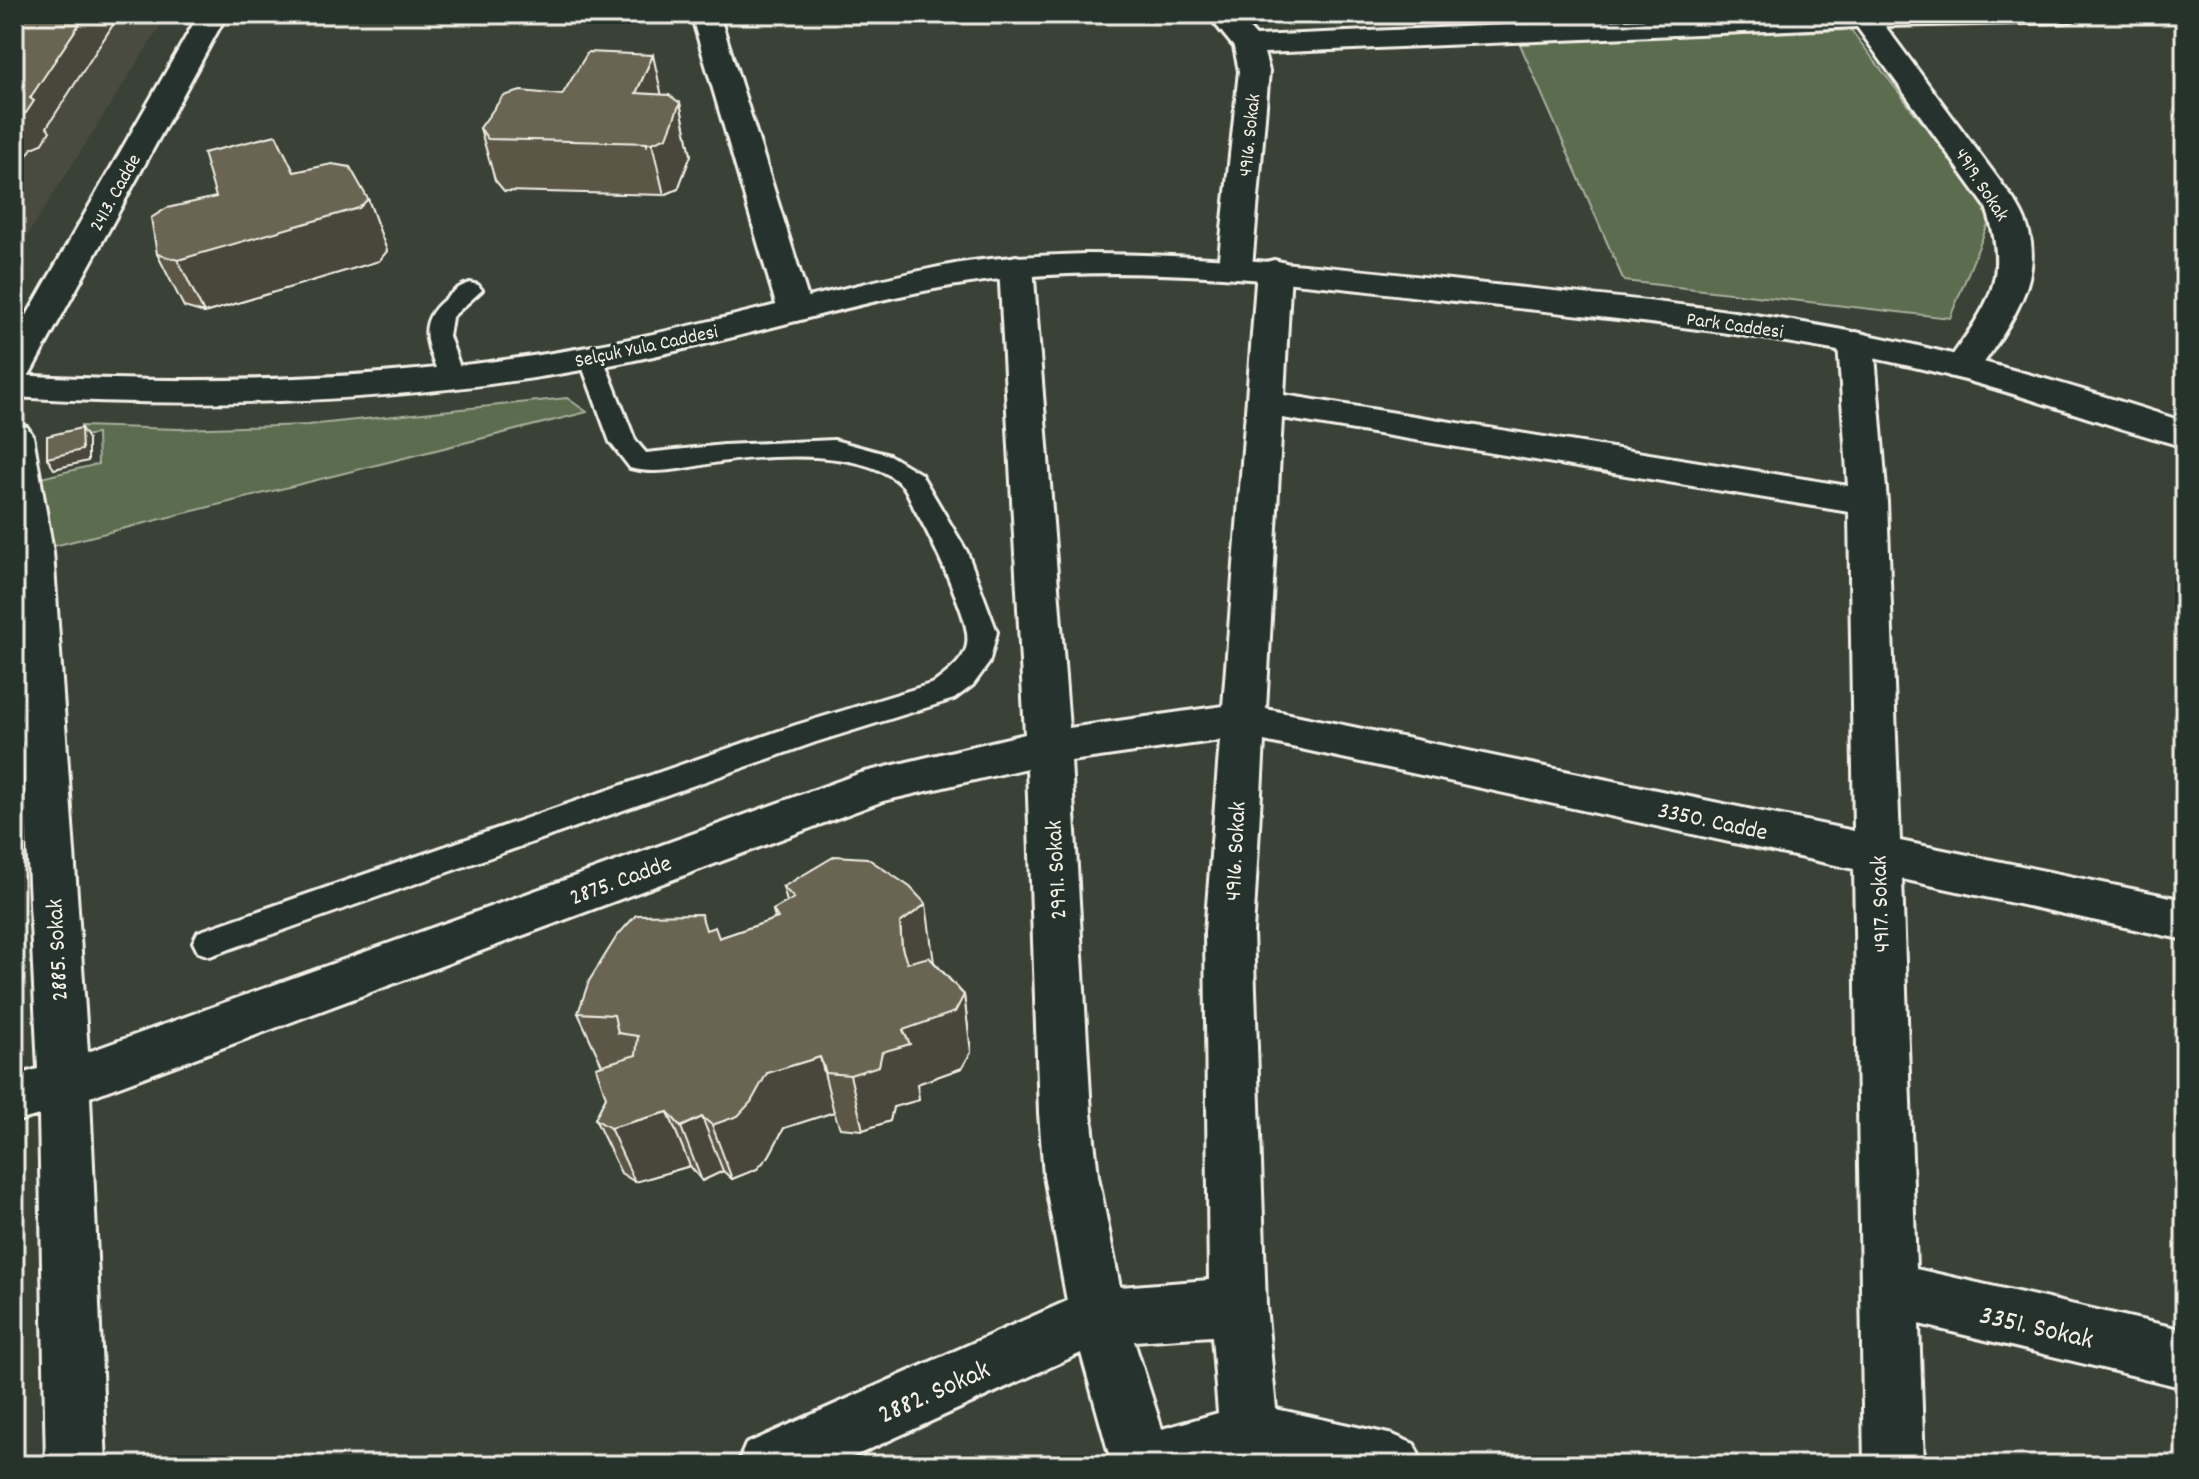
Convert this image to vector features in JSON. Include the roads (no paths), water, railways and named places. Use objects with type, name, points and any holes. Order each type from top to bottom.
[{"type":"street","name":"2413. Cadde","points":[[14,370],[213,14]]},
{"type":"street","points":[[705,14],[795,311]]},
{"type":"street","points":[[1221,14],[1248,45],[1863,16],[2063,14]]},
{"type":"street","name":"4919. Sokak","points":[[1863,16],[2002,206],[2014,234],[2017,261],[2012,289],[1962,368]]},
{"type":"street","name":"4916. Sokak","points":[[1248,45],[1254,83],[1254,268],[1266,404],[1241,720],[1229,932],[1238,1306],[1249,1433]]},
{"type":"street","name":"Selçuk Yula Caddesi","points":[[14,386],[109,391],[278,393],[393,387],[591,358],[962,273],[1016,266],[1115,262],[1254,268]]},
{"type":"street","name":"2991. Sokak","points":[[1016,266],[1048,747],[1065,1113],[1071,1176],[1098,1316],[1143,1465]]},
{"type":"street","name":"Park Caddesi","points":[[1254,268],[1678,316],[1856,343],[2067,396],[2185,435]]},
{"type":"street","name":"4917. Sokak","points":[[1856,343],[1868,502],[1894,1465]]},
{"type":"street","points":[[1266,404],[1868,502]]},
{"type":"street","name":"2885. Sokak","points":[[14,436],[24,554],[28,729],[64,1084],[76,1465]]},
{"type":"street","name":"2875. Cadde","points":[[14,1099],[64,1084],[877,785],[968,761],[1241,720]]},
{"type":"street","name":"3350. Cadde","points":[[1241,720],[2185,920]]},
{"type":"street","name":"3351. Sokak","points":[[1889,1290],[2185,1359]]},
{"type":"street","points":[[1098,1316],[1238,1306]]},
{"type":"street","name":"2882. Sokak","points":[[767,1465],[1098,1316]]},
{"type":"street","points":[[1143,1465],[1249,1433],[1393,1465]]},
{"type":"lane","points":[[452,379],[437,336],[440,315],[470,290]]},
{"type":"lane","points":[[210,942],[807,733],[944,691],[963,677],[979,656],[983,632],[953,552],[912,480],[880,461],[834,448],[724,453],[674,461],[639,462],[623,442],[591,358]]}]
